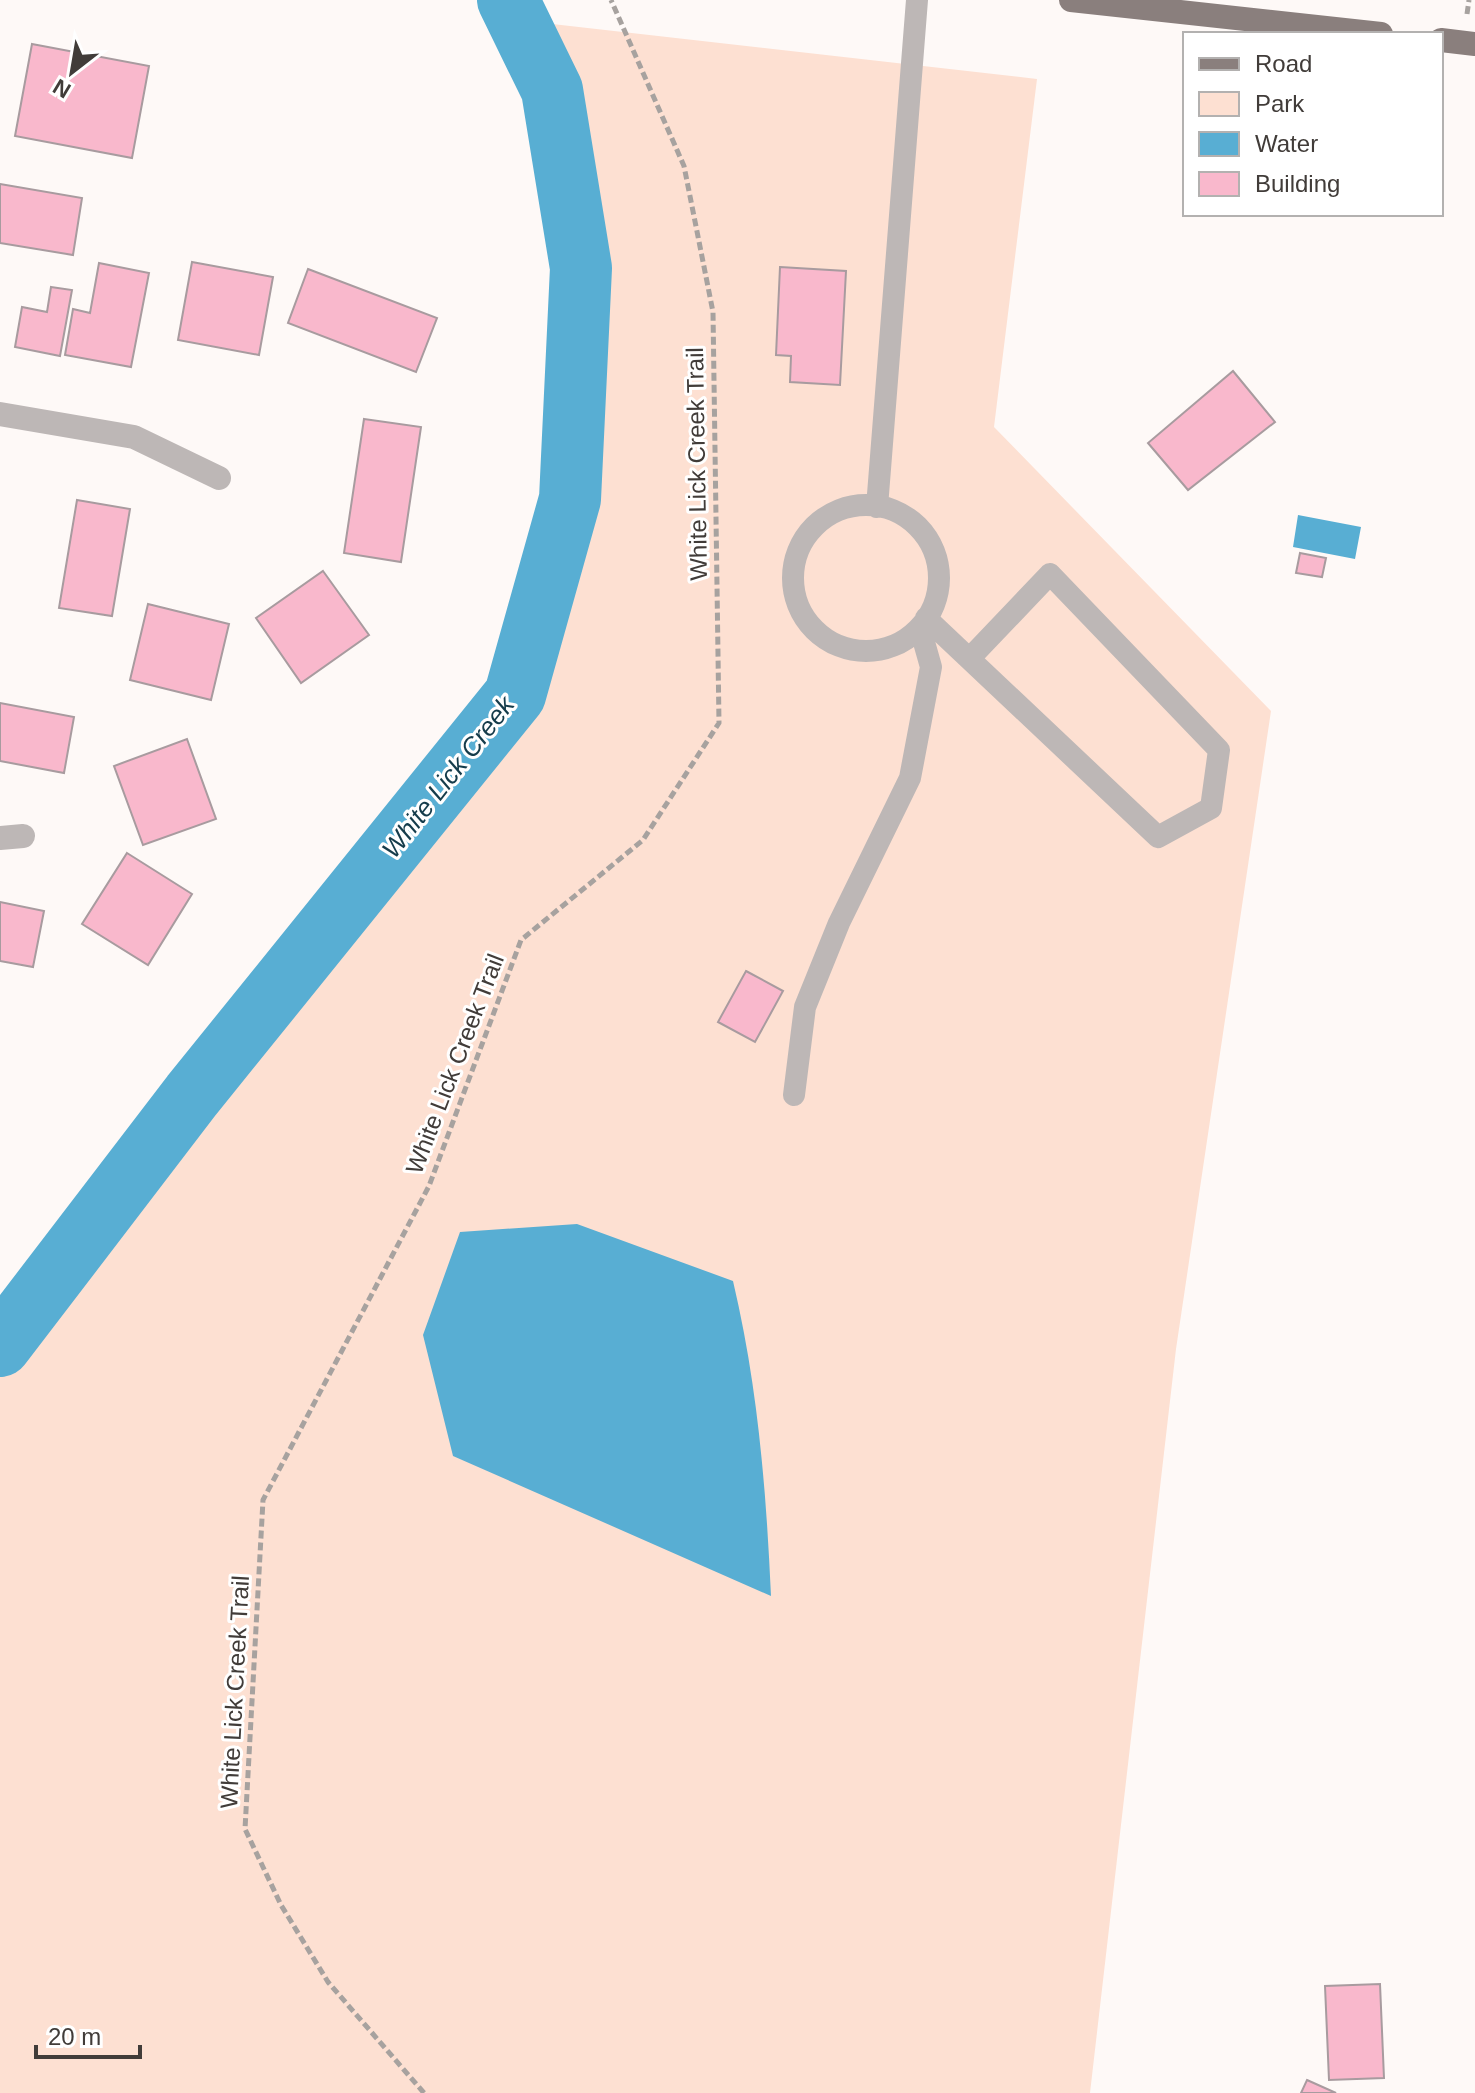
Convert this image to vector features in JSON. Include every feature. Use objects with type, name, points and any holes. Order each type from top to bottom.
[{"type":"main road","points":[[1071,0],[1363,32]]},
{"type":"main road","points":[[1443,40],[1475,44]]},
{"type":"street","points":[[0,414],[134,437],[219,478]]},
{"type":"lane","points":[[877,507],[917,0]]},
{"type":"lane","points":[[863,505],[909,519],[926,537],[936,559],[939,583],[923,623],[901,643],[879,650],[855,651],[832,643],[813,630],[800,610],[793,587],[794,563],[802,541],[818,523],[839,510],[863,505]]},
{"type":"lane","points":[[923,623],[970,658],[1158,837],[1211,808],[1219,750],[1050,574],[970,658]]},
{"type":"lane","points":[[794,1095],[805,1007],[839,923],[910,778],[931,667],[923,623]]},
{"type":"path","name":"White Lick Creek Trail","points":[[424,2093],[328,1982],[281,1905],[245,1829],[263,1500],[429,1186],[521,940],[643,840],[719,723],[713,312],[684,166],[611,0]]},
{"type":"green space","points":[[517,20],[1037,79],[994,427],[1271,711],[1176,1349],[1090,2093],[0,2093],[0,1346],[192,1095],[515,695],[570,499],[581,268],[552,90]]},
{"type":"water","points":[[1298,515],[1361,527],[1355,559],[1293,547]]},
{"type":"water","points":[[577,1224],[733,1281],[760,1438],[771,1596],[453,1456],[423,1335],[460,1232]]},
{"type":"building","points":[[32,44],[149,66],[132,158],[15,136]]},
{"type":"building","points":[[0,184],[82,198],[73,255],[0,243]]},
{"type":"building","points":[[192,262],[273,277],[259,355],[178,340]]},
{"type":"building","points":[[99,263],[149,273],[131,367],[65,355],[73,309],[90,313]]},
{"type":"building","points":[[780,267],[846,271],[840,385],[790,382],[791,356],[776,355]]},
{"type":"building","points":[[308,269],[437,318],[416,372],[288,323]]},
{"type":"building","points":[[51,287],[72,290],[60,356],[15,347],[22,307],[47,312]]},
{"type":"building","points":[[1233,371],[1275,422],[1188,490],[1148,443]]},
{"type":"building","points":[[364,419],[421,427],[401,562],[344,553]]},
{"type":"building","points":[[77,500],[130,509],[112,616],[59,608]]},
{"type":"building","points":[[1300,553],[1326,558],[1322,577],[1296,573]]},
{"type":"building","points":[[323,571],[369,635],[301,683],[256,618]]},
{"type":"building","points":[[148,604],[229,624],[211,700],[130,680]]},
{"type":"building","points":[[0,703],[74,717],[64,773],[0,761]]},
{"type":"building","points":[[187,739],[216,819],[143,845],[114,766]]},
{"type":"building","points":[[127,853],[192,894],[148,965],[82,924]]},
{"type":"building","points":[[0,902],[44,911],[33,967],[0,961]]},
{"type":"building","points":[[746,971],[783,991],[755,1042],[718,1022]]},
{"type":"building","points":[[1380,1984],[1384,2078],[1329,2080],[1325,1986]]},
{"type":"building","points":[[1307,2080],[1336,2093],[1301,2093]]},
{"type":"waterway","name":"White Lick Creek","points":[[0,1346],[192,1095],[515,695],[570,499],[581,268],[552,90],[508,0]]}]
